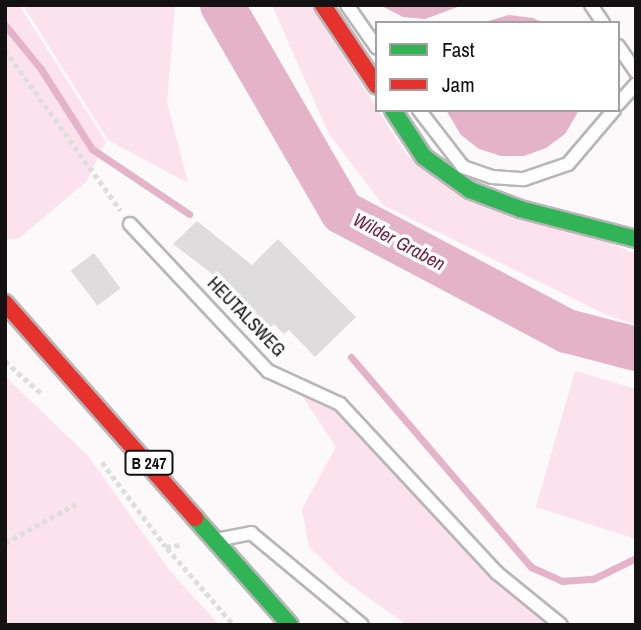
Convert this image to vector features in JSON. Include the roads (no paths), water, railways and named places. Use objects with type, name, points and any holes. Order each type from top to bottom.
[{"type":"main road","points":[[323,5],[375,83]]},
{"type":"main road","points":[[394,112],[424,157],[470,190],[520,209],[636,239]]},
{"type":"main road","name":"B 247","points":[[5,303],[290,625]]},
{"type":"lane","points":[[347,5],[375,45]]},
{"type":"lane","points":[[592,5],[602,21]]},
{"type":"lane","points":[[620,49],[636,72]]},
{"type":"lane","points":[[620,102],[636,84]]},
{"type":"lane","points":[[421,112],[463,167],[492,177],[524,179],[568,164],[612,112]]},
{"type":"lane","name":"HEUTALSWEG","points":[[130,224],[268,371],[340,404],[497,573],[561,625]]},
{"type":"lane","points":[[217,540],[251,533],[362,625]]},
{"type":"waterway","name":"Wilder Graben","points":[[222,5],[342,212],[567,331],[636,349]]},
{"type":"waterway","points":[[5,25],[41,69],[92,149],[189,214]]},
{"type":"waterway","points":[[351,357],[531,567],[562,581],[593,579],[636,558]]}]
